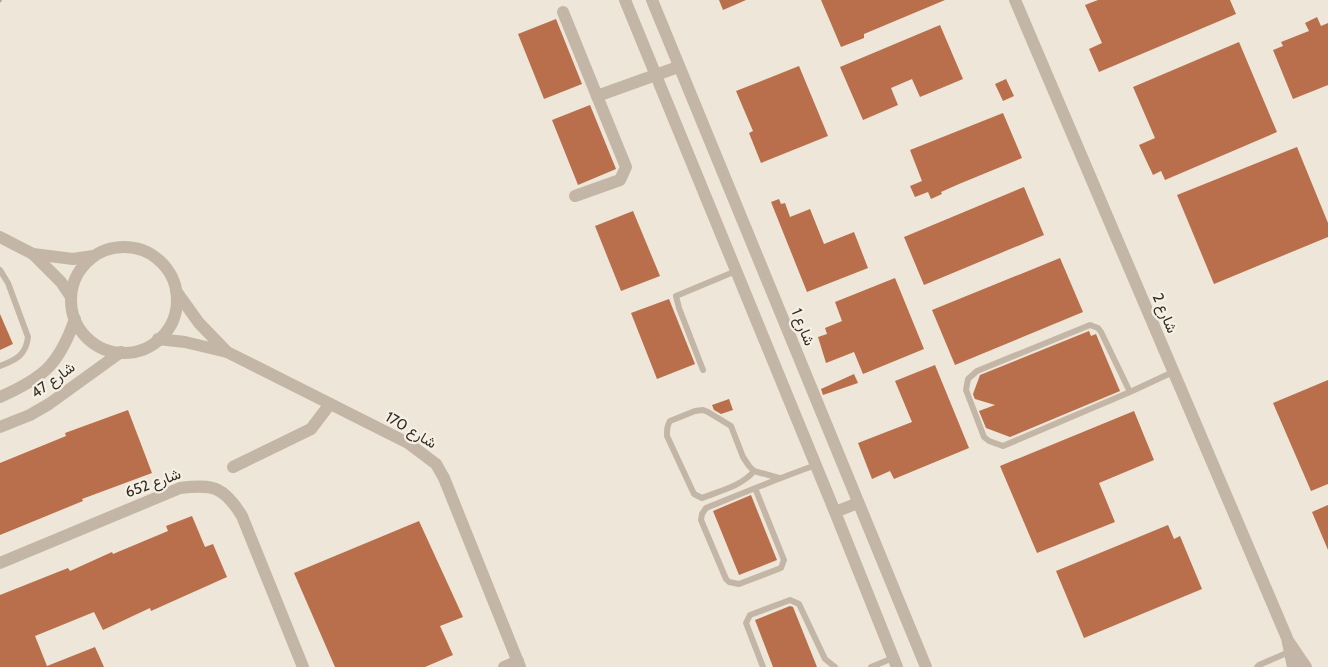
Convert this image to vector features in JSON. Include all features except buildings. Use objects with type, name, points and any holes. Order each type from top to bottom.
[{"type":"street","points":[[625,0],[895,662]]},
{"type":"street","name":"شارع 1","points":[[652,0],[926,667]]},
{"type":"street","name":"شارع 2","points":[[1015,0],[1287,638]]},
{"type":"street","points":[[563,12],[626,167],[620,180],[575,196]]},
{"type":"street","points":[[596,96],[678,67]]},
{"type":"street","points":[[0,237],[33,254],[60,282],[70,297],[75,319],[88,339],[98,346],[121,352],[147,347],[168,329],[174,318],[176,291],[172,279],[165,267],[156,258],[144,251],[131,247],[118,247],[105,250],[93,256],[73,259],[33,254]]},
{"type":"street","points":[[70,297],[74,282],[81,268],[93,256]]},
{"type":"street","name":"شارع 170","points":[[176,291],[199,323],[227,352]]},
{"type":"street","name":"شارع 47","points":[[0,398],[22,388],[43,374],[58,356],[68,338],[75,319]]},
{"type":"street","name":"شارع 170","points":[[158,339],[185,342],[227,352],[408,444],[436,464],[444,478],[519,664]]},
{"type":"street","name":"شارع 47","points":[[0,428],[30,415],[49,404],[121,352]]},
{"type":"street","points":[[233,467],[310,429],[330,404]]},
{"type":"street","name":"شارع 652","points":[[0,563],[180,488],[201,485],[221,490],[233,502],[242,516],[303,667]]},
{"type":"street","points":[[835,512],[858,503]]},
{"type":"street","points":[[1287,638],[1293,667]]},
{"type":"street","points":[[1287,638],[1306,667]]},
{"type":"street","points":[[504,667],[519,664]]},
{"type":"lane","points":[[0,270],[8,283],[28,337],[27,346],[18,357],[0,366]]},
{"type":"lane","points":[[703,370],[676,296],[736,270]]},
{"type":"lane","points":[[1130,392],[1101,332],[1098,328],[1090,325],[977,371],[968,379],[966,390],[984,437],[1003,446],[1130,392],[1172,372]]},
{"type":"lane","points":[[754,470],[751,475],[739,484],[702,498],[696,497],[667,436],[668,424],[670,421],[695,411],[702,410],[708,412],[731,426],[743,458],[749,466],[754,470],[779,478]]},
{"type":"lane","points":[[755,488],[784,564],[781,568],[739,584],[734,584],[726,579],[701,520],[706,508],[779,478],[816,465]]},
{"type":"lane","points":[[763,667],[746,623],[750,615],[790,600],[799,604],[825,659],[835,667]]},
{"type":"lane","points":[[1257,667],[1259,664],[1289,652]]},
{"type":"lane","points":[[871,667],[895,662]]}]
